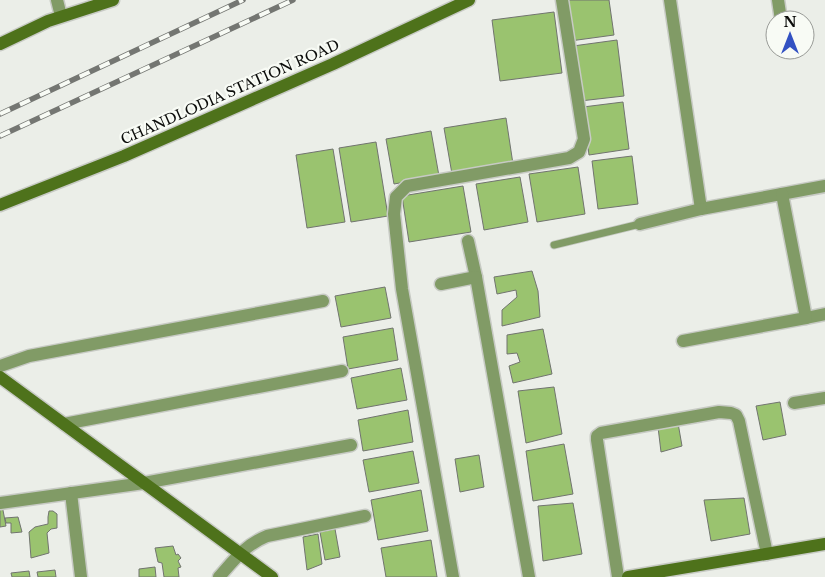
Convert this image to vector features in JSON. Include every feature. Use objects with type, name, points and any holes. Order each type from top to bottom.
[{"type":"street","points":[[58,0],[61,16]]},
{"type":"street","points":[[0,44],[48,21],[113,0]]},
{"type":"street","name":"CHANDLODIA STATION ROAD","points":[[0,205],[124,156],[333,64],[469,0]]},
{"type":"street","points":[[453,577],[402,289],[394,214],[396,197],[407,186],[569,158],[579,152],[584,139],[562,0]]},
{"type":"street","points":[[670,0],[701,209]]},
{"type":"street","points":[[640,224],[701,209],[825,186]]},
{"type":"street","points":[[782,194],[806,318]]},
{"type":"street","points":[[468,241],[529,577]]},
{"type":"street","points":[[441,284],[476,277]]},
{"type":"street","points":[[0,366],[29,356],[323,301]]},
{"type":"street","points":[[683,341],[825,314]]},
{"type":"street","points":[[64,424],[342,371]]},
{"type":"street","points":[[0,377],[239,553],[258,572],[272,577]]},
{"type":"street","points":[[794,403],[825,398]]},
{"type":"street","points":[[618,577],[596,440],[597,436],[601,433],[719,412],[736,415],[739,421],[767,554]]},
{"type":"street","points":[[0,503],[144,483],[351,446]]},
{"type":"street","points":[[71,493],[81,577]]},
{"type":"street","points":[[219,577],[239,553],[256,540],[267,536],[365,516]]},
{"type":"street","points":[[628,577],[825,544]]},
{"type":"lane","points":[[554,245],[640,224]]},
{"type":"building","points":[[565,0],[609,0],[614,35],[570,41]]},
{"type":"building","points":[[554,12],[562,73],[500,81],[492,20]]},
{"type":"building","points":[[617,40],[624,96],[580,101],[573,46]]},
{"type":"building","points":[[623,102],[629,149],[589,155],[583,107]]},
{"type":"building","points":[[506,118],[513,164],[452,174],[444,128]]},
{"type":"building","points":[[431,131],[439,176],[394,184],[386,139]]},
{"type":"building","points":[[376,142],[388,216],[351,222],[339,148]]},
{"type":"building","points":[[333,149],[345,222],[307,228],[296,155]]},
{"type":"building","points":[[632,156],[638,204],[598,209],[592,161]]},
{"type":"building","points":[[578,167],[585,214],[537,222],[529,174]]},
{"type":"building","points":[[520,177],[528,222],[484,230],[476,184]]},
{"type":"building","points":[[463,186],[471,232],[409,242],[402,196]]},
{"type":"building","points":[[532,271],[538,291],[540,317],[502,326],[502,310],[517,297],[516,290],[497,294],[494,277]]},
{"type":"building","points":[[385,287],[391,318],[341,327],[335,296]]},
{"type":"building","points":[[393,328],[398,360],[348,369],[343,337]]},
{"type":"building","points":[[543,329],[552,374],[513,383],[509,366],[520,362],[517,353],[507,354],[507,335]]},
{"type":"building","points":[[401,368],[407,400],[357,409],[351,378]]},
{"type":"building","points":[[554,387],[562,434],[526,443],[518,391]]},
{"type":"building","points":[[780,402],[786,435],[763,440],[756,406]]},
{"type":"building","points":[[408,410],[413,442],[363,451],[358,420]]},
{"type":"building","points":[[678,423],[682,446],[661,452],[658,427]]},
{"type":"building","points":[[564,444],[573,494],[533,501],[526,451]]},
{"type":"building","points":[[413,451],[419,483],[369,492],[363,460]]},
{"type":"building","points":[[479,455],[484,487],[460,492],[455,459]]},
{"type":"building","points":[[421,490],[428,531],[378,540],[371,500]]},
{"type":"building","points":[[744,498],[750,534],[711,541],[704,500]]},
{"type":"building","points":[[573,503],[582,554],[543,561],[538,506]]},
{"type":"building","points":[[2,505],[6,526],[0,527],[0,506]]},
{"type":"building","points":[[49,511],[57,514],[57,528],[51,529],[47,533],[49,553],[31,558],[29,532],[35,527],[48,524]]},
{"type":"building","points":[[18,517],[22,532],[11,533],[11,523],[6,523],[5,518]]},
{"type":"building","points":[[335,529],[340,557],[325,560],[320,532]]},
{"type":"building","points":[[318,534],[322,564],[307,570],[303,537]]},
{"type":"building","points":[[431,540],[437,577],[386,577],[381,548]]},
{"type":"building","points":[[173,546],[176,555],[178,554],[181,558],[178,561],[181,567],[178,568],[179,577],[164,577],[162,563],[158,562],[155,548]]},
{"type":"building","points":[[155,567],[156,577],[139,577],[139,569]]},
{"type":"building","points":[[55,570],[56,577],[38,577],[37,572]]},
{"type":"building","points":[[29,571],[30,577],[12,577],[11,573]]},
{"type":"railway","points":[[0,114],[243,0]]},
{"type":"railway","points":[[0,136],[293,0]]}]
